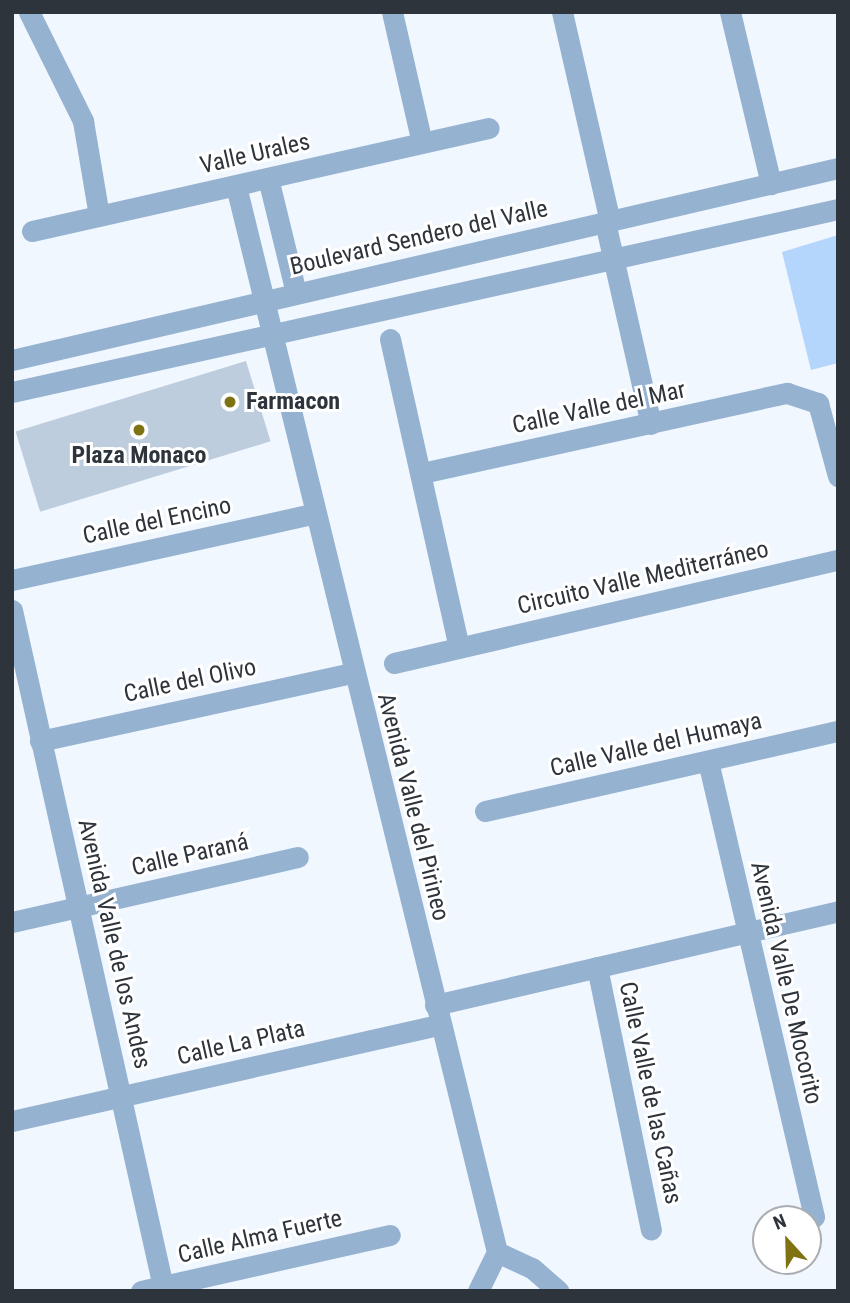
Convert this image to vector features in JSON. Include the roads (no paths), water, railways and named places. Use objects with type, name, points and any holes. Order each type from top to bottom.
[{"type":"street","points":[[29,12],[83,121],[99,216]]},
{"type":"street","points":[[392,12],[422,143]]},
{"type":"street","points":[[562,12],[613,259],[651,424]]},
{"type":"street","points":[[730,12],[771,184]]},
{"type":"street","name":"Valle Urales","points":[[32,231],[489,128]]},
{"type":"street","name":"Boulevard Sendero del Valle","points":[[12,360],[838,167]]},
{"type":"street","points":[[268,178],[296,293]]},
{"type":"street","name":"Avenida Valle del Pirineo","points":[[236,186],[265,300],[268,333],[497,1252]]},
{"type":"street","points":[[12,392],[268,333],[838,209]]},
{"type":"street","points":[[390,339],[459,647]]},
{"type":"street","name":"Calle Valle del Mar","points":[[422,473],[787,393],[818,403],[838,476]]},
{"type":"street","name":"Calle del Encino","points":[[12,580],[313,514]]},
{"type":"street","name":"Circuito Valle Mediterráneo","points":[[394,663],[838,560]]},
{"type":"street","name":"Avenida Valle de los Andes","points":[[12,610],[164,1288]]},
{"type":"street","name":"Calle del Olivo","points":[[40,741],[352,673]]},
{"type":"street","name":"Calle Valle del Humaya","points":[[485,811],[838,731]]},
{"type":"street","name":"Avenida Valle De Mocorito","points":[[708,761],[811,1205]]},
{"type":"street","name":"Calle Paraná","points":[[12,922],[298,857]]},
{"type":"street","name":"Calle La Plata","points":[[12,1121],[121,1096],[437,1015],[597,967],[838,911]]},
{"type":"street","name":"Calle Valle de las Cañas","points":[[597,967],[651,1230]]},
{"type":"street","name":"Calle Alma Fuerte","points":[[141,1291],[164,1288],[390,1235]]},
{"type":"street","points":[[478,1291],[497,1252],[532,1268],[558,1291]]},
{"type":"place","name":"Farmacon","points":[[230,402]]},
{"type":"place","name":"Plaza Monaco","points":[[139,430]]}]
